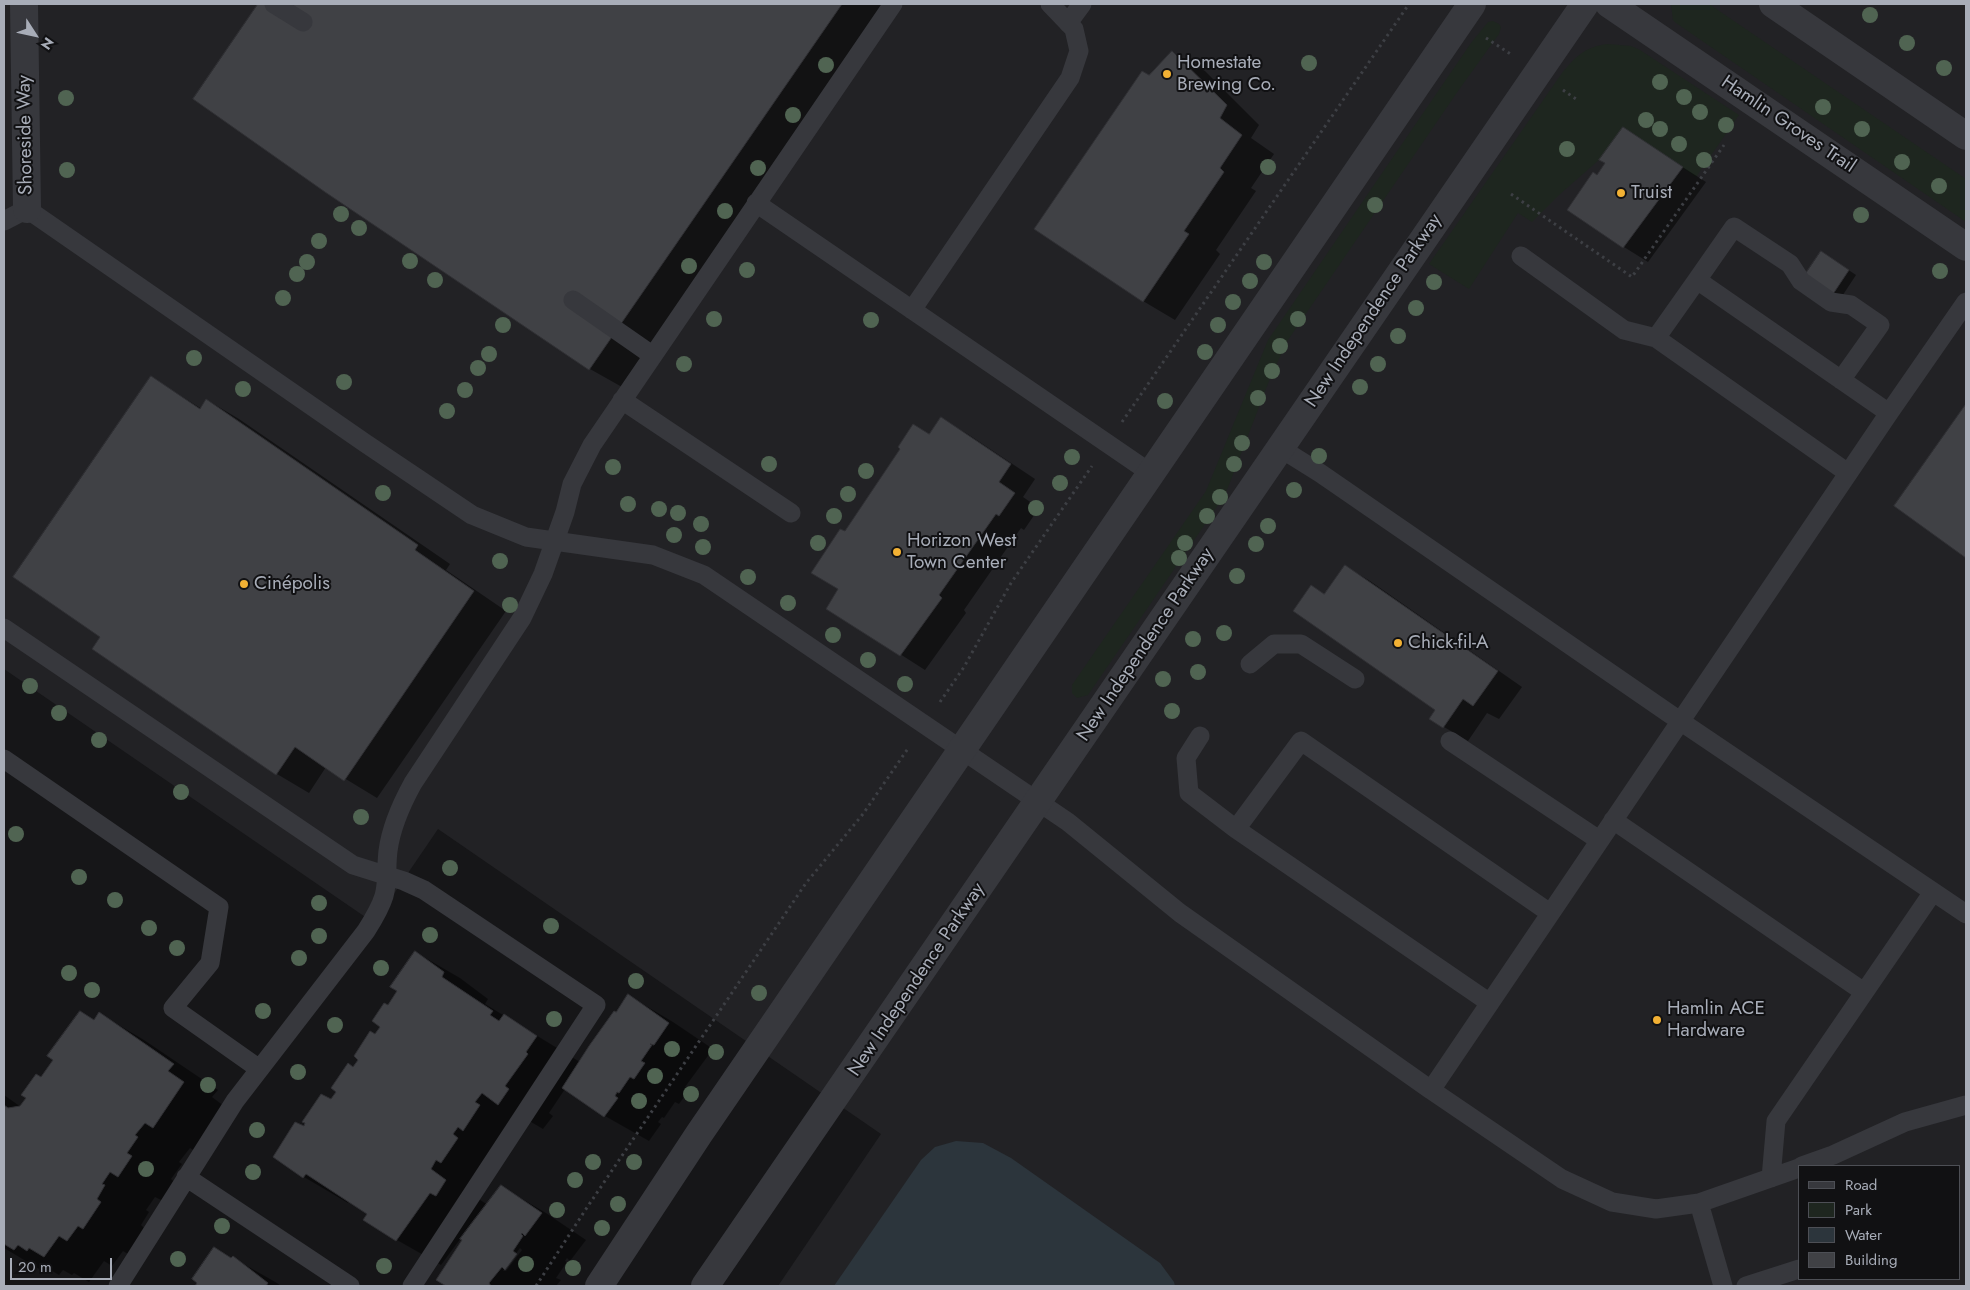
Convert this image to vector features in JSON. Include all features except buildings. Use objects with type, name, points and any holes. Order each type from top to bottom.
[{"type":"street","name":"Shoreside Way","points":[[15,215],[24,4]]},
{"type":"street","name":"New Independence Parkway","points":[[705,1286],[1585,4]]},
{"type":"street","name":"Hamlin Groves Trail","points":[[1609,4],[1966,247]]},
{"type":"street","points":[[1772,4],[1966,136]]},
{"type":"street","points":[[599,1286],[699,1134],[964,750],[1467,12]]},
{"type":"lane","points":[[274,4],[303,22]]},
{"type":"lane","points":[[118,1286],[186,1177],[258,1068],[366,931],[384,896],[388,851],[392,832],[403,801],[522,618],[534,596],[555,541],[572,484],[592,445],[893,4]]},
{"type":"lane","points":[[912,310],[1070,78],[1079,51],[1074,29],[1050,4]]},
{"type":"lane","points":[[1068,23],[1082,4]]},
{"type":"lane","points":[[756,203],[1152,474]]},
{"type":"lane","points":[[15,215],[456,505],[494,525],[526,538],[653,555],[704,575],[1068,822],[1180,912],[1431,1090],[1562,1179],[1612,1202],[1656,1209],[1699,1203],[1798,1168]]},
{"type":"lane","points":[[1656,338],[1734,227],[1790,264],[1801,280],[1831,302],[1851,305],[1880,325],[1841,380]]},
{"type":"lane","points":[[1521,256],[1624,330],[1656,338],[1848,473]]},
{"type":"lane","points":[[1790,264],[1810,266]]},
{"type":"lane","points":[[1697,280],[1889,413]]},
{"type":"lane","points":[[1842,287],[1851,305]]},
{"type":"lane","points":[[573,300],[652,355]]},
{"type":"lane","points":[[1431,1090],[1848,473],[1966,302]]},
{"type":"lane","points":[[622,400],[791,513]]},
{"type":"lane","points":[[1280,448],[1320,473],[1680,721],[1966,914]]},
{"type":"lane","points":[[4,628],[354,865],[404,881],[424,890],[596,1005],[412,1286]]},
{"type":"lane","points":[[1250,664],[1274,644],[1301,644],[1355,678]]},
{"type":"lane","points":[[1200,736],[1186,758],[1188,793],[1236,830],[1490,1003]]},
{"type":"lane","points":[[1236,830],[1301,741],[1550,913]]},
{"type":"lane","points":[[1450,741],[1599,840]]},
{"type":"lane","points":[[4,760],[218,907],[210,963],[173,1008],[258,1068]]},
{"type":"lane","points":[[1614,820],[1864,992]]},
{"type":"lane","points":[[1771,1178],[1776,1121],[1933,892]]},
{"type":"lane","points":[[1806,1165],[1833,1155],[1904,1122],[1966,1105]]},
{"type":"lane","points":[[186,1177],[350,1286]]},
{"type":"lane","points":[[1699,1203],[1723,1286]]},
{"type":"lane","points":[[1746,1286],[1798,1269]]},
{"type":"path","points":[[536,1286],[806,884],[863,814],[964,667],[1012,583],[1409,4]]},
{"type":"path","points":[[1467,12],[1538,73],[1576,99]]},
{"type":"path","points":[[1511,194],[1632,277],[1724,145]]},
{"type":"shaded area","points":[[4,4],[1966,4],[1966,1286],[778,1286],[881,1134],[438,829],[374,923],[4,669]]},
{"type":"green space","points":[[1671,4],[1709,4],[1966,179],[1966,222],[1676,23],[1673,20]]},
{"type":"green space","points":[[1493,21],[1501,27],[1499,34],[1288,340],[1271,376],[1225,495],[1088,695],[1077,698],[1072,693],[1072,685],[1206,491],[1268,340],[1471,43],[1488,22]]},
{"type":"green space","points":[[1608,44],[1631,46],[1640,50],[1739,115],[1696,177],[1651,147],[1599,160],[1532,222],[1518,213],[1469,289],[1429,264],[1562,73],[1582,53],[1593,47]]},
{"type":"water","points":[[956,1141],[983,1143],[1011,1158],[1160,1263],[1175,1286],[834,1286],[921,1160],[935,1147]]},
{"type":"place","name":"Homestate Brewing Co.","points":[[1167,74]]},
{"type":"place","name":"Truist","points":[[1621,193]]},
{"type":"place","name":"Horizon West Town Center","points":[[897,552]]},
{"type":"place","name":"Cinépolis","points":[[244,584]]},
{"type":"place","name":"Chick-fil-A","points":[[1398,643]]},
{"type":"place","name":"Hamlin ACE Hardware","points":[[1657,1020]]}]
